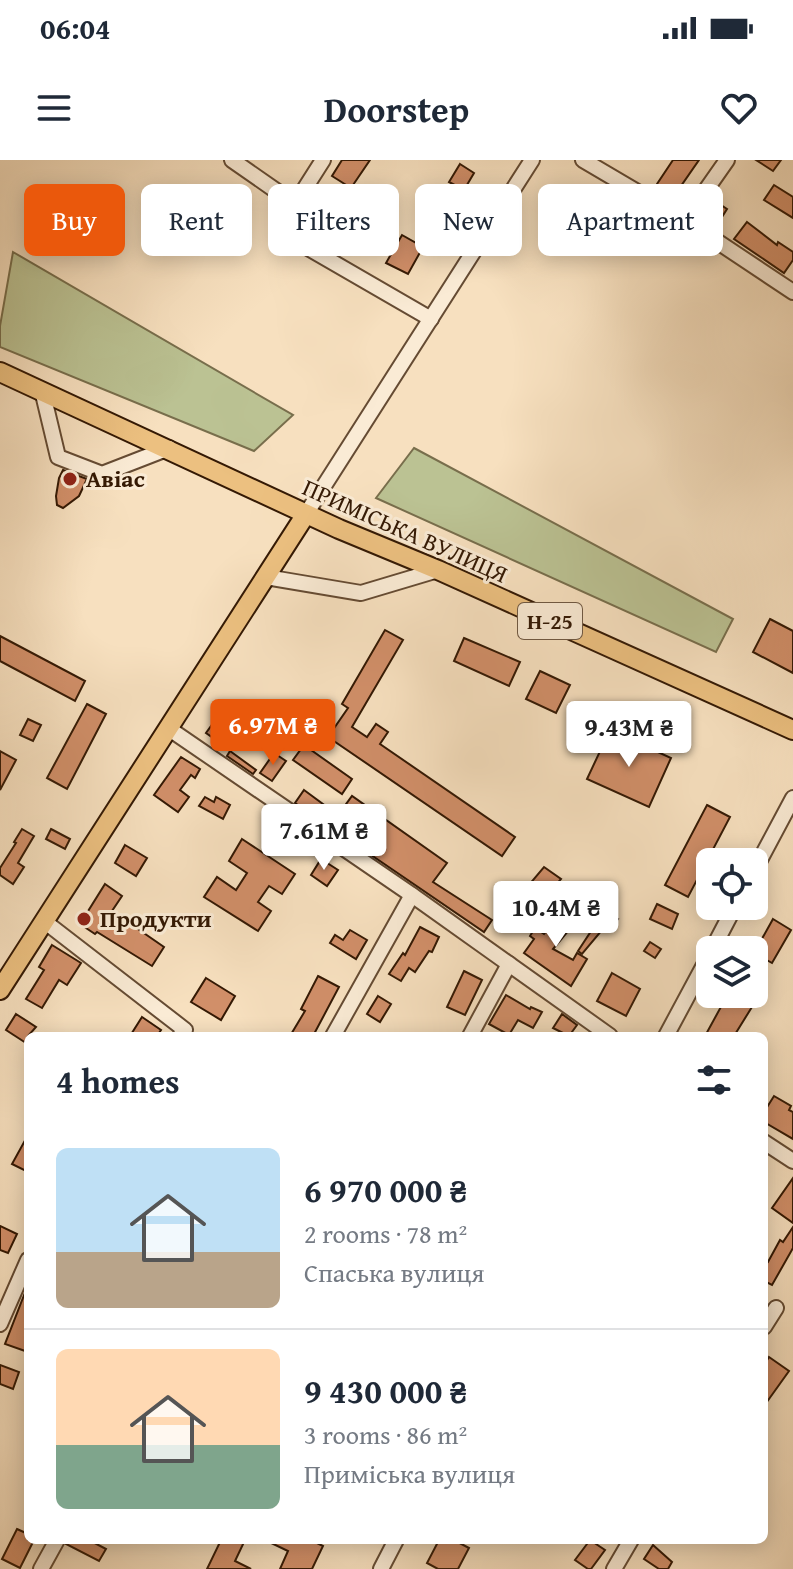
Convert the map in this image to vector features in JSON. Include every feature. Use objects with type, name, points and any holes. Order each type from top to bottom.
[{"type":"main road","name":"ПРИМІСЬКА ВУЛИЦЯ","points":[[0,372],[306,514],[793,730]]},
{"type":"main road","points":[[0,990],[306,514]]},
{"type":"street","points":[[232,160],[268,185]]},
{"type":"street","points":[[308,184],[323,160]]},
{"type":"street","points":[[306,514],[532,160]]},
{"type":"street","points":[[583,160],[624,184]]},
{"type":"street","points":[[710,184],[727,160]]},
{"type":"street","points":[[723,245],[793,292]]},
{"type":"street","points":[[322,256],[431,319]]},
{"type":"street","points":[[42,390],[58,457],[102,474],[169,448]]},
{"type":"street","points":[[266,577],[361,593],[438,570]]},
{"type":"street","points":[[168,728],[412,895],[604,1032]]},
{"type":"street","points":[[766,848],[793,798]]},
{"type":"street","points":[[335,1032],[412,895]]},
{"type":"street","points":[[44,921],[183,1032]]},
{"type":"street","points":[[472,1032],[509,964]]},
{"type":"street","points":[[668,1032],[696,980]]},
{"type":"street","points":[[768,1145],[793,1161]]},
{"type":"street","points":[[0,1324],[24,1269]]},
{"type":"street","points":[[768,1321],[776,1308]]},
{"type":"street","points":[[41,1569],[55,1544]]},
{"type":"street","points":[[381,1569],[394,1544]]},
{"type":"street","points":[[619,1567],[627,1544]]},
{"type":"green space","points":[[13,252],[293,415],[254,451],[0,347],[0,326]]},
{"type":"green space","points":[[414,448],[733,619],[716,652],[376,498]]},
{"type":"building","points":[[342,160],[370,160],[354,184],[345,184],[332,176]]},
{"type":"building","points":[[673,160],[699,160],[682,184],[657,184]]},
{"type":"building","points":[[756,160],[781,160],[773,171]]},
{"type":"building","points":[[460,164],[474,173],[468,184],[449,182]]},
{"type":"building","points":[[774,185],[793,197],[793,218],[764,200]]},
{"type":"building","points":[[747,222],[777,245],[778,242],[793,252],[793,260],[784,273],[734,239]]},
{"type":"building","points":[[402,235],[415,242],[415,256],[418,256],[408,274],[386,263],[390,256],[399,256]]},
{"type":"building","points":[[63,470],[87,479],[79,496],[63,508],[57,505],[56,496]]},
{"type":"building","points":[[770,619],[793,631],[793,673],[753,652]]},
{"type":"building","points":[[385,630],[403,640],[352,727],[367,737],[376,724],[388,732],[380,744],[515,837],[502,856],[328,737],[348,708],[342,704]]},
{"type":"building","points":[[0,636],[85,681],[75,701],[0,661]]},
{"type":"building","points":[[464,638],[520,662],[509,686],[454,661]]},
{"type":"building","points":[[540,671],[570,685],[556,713],[526,699]]},
{"type":"building","points":[[87,704],[106,714],[67,789],[47,778]]},
{"type":"building","points":[[224,708],[240,719],[232,730],[228,727],[219,742],[206,733]]},
{"type":"building","points":[[28,719],[41,725],[33,741],[20,735]]},
{"type":"building","points":[[610,730],[671,758],[649,807],[587,779]]},
{"type":"building","points":[[304,745],[352,779],[342,794],[293,760]]},
{"type":"building","points":[[0,751],[16,760],[0,790]]},
{"type":"building","points":[[230,751],[256,770],[253,774],[227,756]]},
{"type":"building","points":[[274,753],[286,761],[272,781],[260,773]]},
{"type":"building","points":[[181,757],[200,769],[195,778],[191,775],[180,790],[189,797],[178,812],[154,795]]},
{"type":"building","points":[[304,790],[338,815],[352,796],[447,863],[433,882],[492,920],[484,932],[295,803]]},
{"type":"building","points":[[205,797],[214,802],[216,797],[230,805],[223,819],[199,806]]},
{"type":"building","points":[[707,805],[730,817],[714,848],[696,848],[696,882],[688,897],[665,885]]},
{"type":"building","points":[[22,829],[34,836],[18,863],[24,867],[13,884],[0,875],[0,868]]},
{"type":"building","points":[[51,829],[70,839],[65,849],[46,839]]},
{"type":"building","points":[[242,839],[295,874],[282,894],[269,886],[258,902],[271,911],[258,931],[204,897],[217,877],[236,890],[247,873],[229,861]]},
{"type":"building","points":[[125,845],[147,858],[136,876],[115,863]]},
{"type":"building","points":[[321,859],[338,870],[327,886],[311,875]]},
{"type":"building","points":[[544,867],[561,879],[523,924],[507,911]]},
{"type":"building","points":[[105,884],[122,896],[112,911],[164,947],[152,966],[80,924]]},
{"type":"building","points":[[657,904],[678,914],[672,929],[650,919]]},
{"type":"building","points":[[564,907],[579,918],[553,949],[573,960],[577,953],[587,959],[571,986],[524,953],[534,939],[530,936],[535,928],[544,934]]},
{"type":"building","points":[[605,910],[618,919],[612,927],[607,924],[582,954],[578,951]]},
{"type":"building","points":[[773,919],[791,930],[772,963],[768,961],[768,936],[764,936]]},
{"type":"building","points":[[420,927],[439,937],[432,952],[429,951],[415,972],[409,968],[401,981],[389,974],[403,953],[405,955]]},
{"type":"building","points":[[350,930],[367,940],[356,959],[330,943],[335,935],[343,940]]},
{"type":"building","points":[[650,942],[661,949],[655,958],[644,951]]},
{"type":"building","points":[[52,945],[81,963],[67,985],[59,980],[42,1008],[26,999],[44,970],[39,967]]},
{"type":"building","points":[[464,971],[482,980],[465,1015],[447,1007]]},
{"type":"building","points":[[612,973],[640,989],[626,1016],[597,1001]]},
{"type":"building","points":[[318,976],[339,987],[315,1032],[292,1032],[305,1011],[301,1009]]},
{"type":"building","points":[[206,978],[235,996],[221,1020],[191,1002]]},
{"type":"building","points":[[506,995],[530,1009],[542,1012],[533,1028],[518,1020],[511,1032],[504,1032],[489,1024]]},
{"type":"building","points":[[378,996],[391,1004],[380,1022],[367,1014]]},
{"type":"building","points":[[720,1008],[751,1008],[736,1032],[707,1032]]},
{"type":"building","points":[[16,1014],[36,1027],[32,1032],[24,1032],[24,1042],[6,1030]]},
{"type":"building","points":[[562,1014],[577,1025],[572,1032],[553,1028]]},
{"type":"building","points":[[142,1017],[161,1030],[160,1032],[133,1032]]},
{"type":"building","points":[[774,1096],[791,1106],[793,1139],[768,1124],[768,1106]]},
{"type":"building","points":[[24,1142],[24,1170],[12,1164]]},
{"type":"building","points":[[793,1178],[793,1223],[772,1208]]},
{"type":"building","points":[[0,1226],[17,1234],[8,1253],[0,1250]]},
{"type":"building","points":[[793,1227],[793,1248],[772,1285],[768,1283],[768,1262],[780,1240],[783,1242]]},
{"type":"building","points":[[24,1295],[24,1351],[5,1344]]},
{"type":"building","points":[[768,1359],[789,1371],[768,1400]]},
{"type":"building","points":[[0,1365],[19,1372],[13,1389],[0,1384]]},
{"type":"building","points":[[17,1529],[24,1532],[24,1544],[32,1544],[20,1568],[2,1559]]},
{"type":"building","points":[[66,1544],[97,1544],[106,1549],[99,1561]]},
{"type":"building","points":[[219,1544],[243,1544],[235,1561],[251,1569],[207,1569]]},
{"type":"building","points":[[273,1544],[323,1546],[312,1569],[280,1569],[288,1551]]},
{"type":"building","points":[[437,1544],[462,1544],[469,1548],[458,1569],[438,1569],[427,1563]]},
{"type":"building","points":[[587,1544],[596,1544],[605,1550],[591,1569],[575,1560]]},
{"type":"building","points":[[653,1545],[672,1562],[668,1569],[659,1569],[644,1559]]},
{"type":"place","name":"Авіас","points":[[70,479]]},
{"type":"place","name":"Продукти","points":[[84,919]]}]
